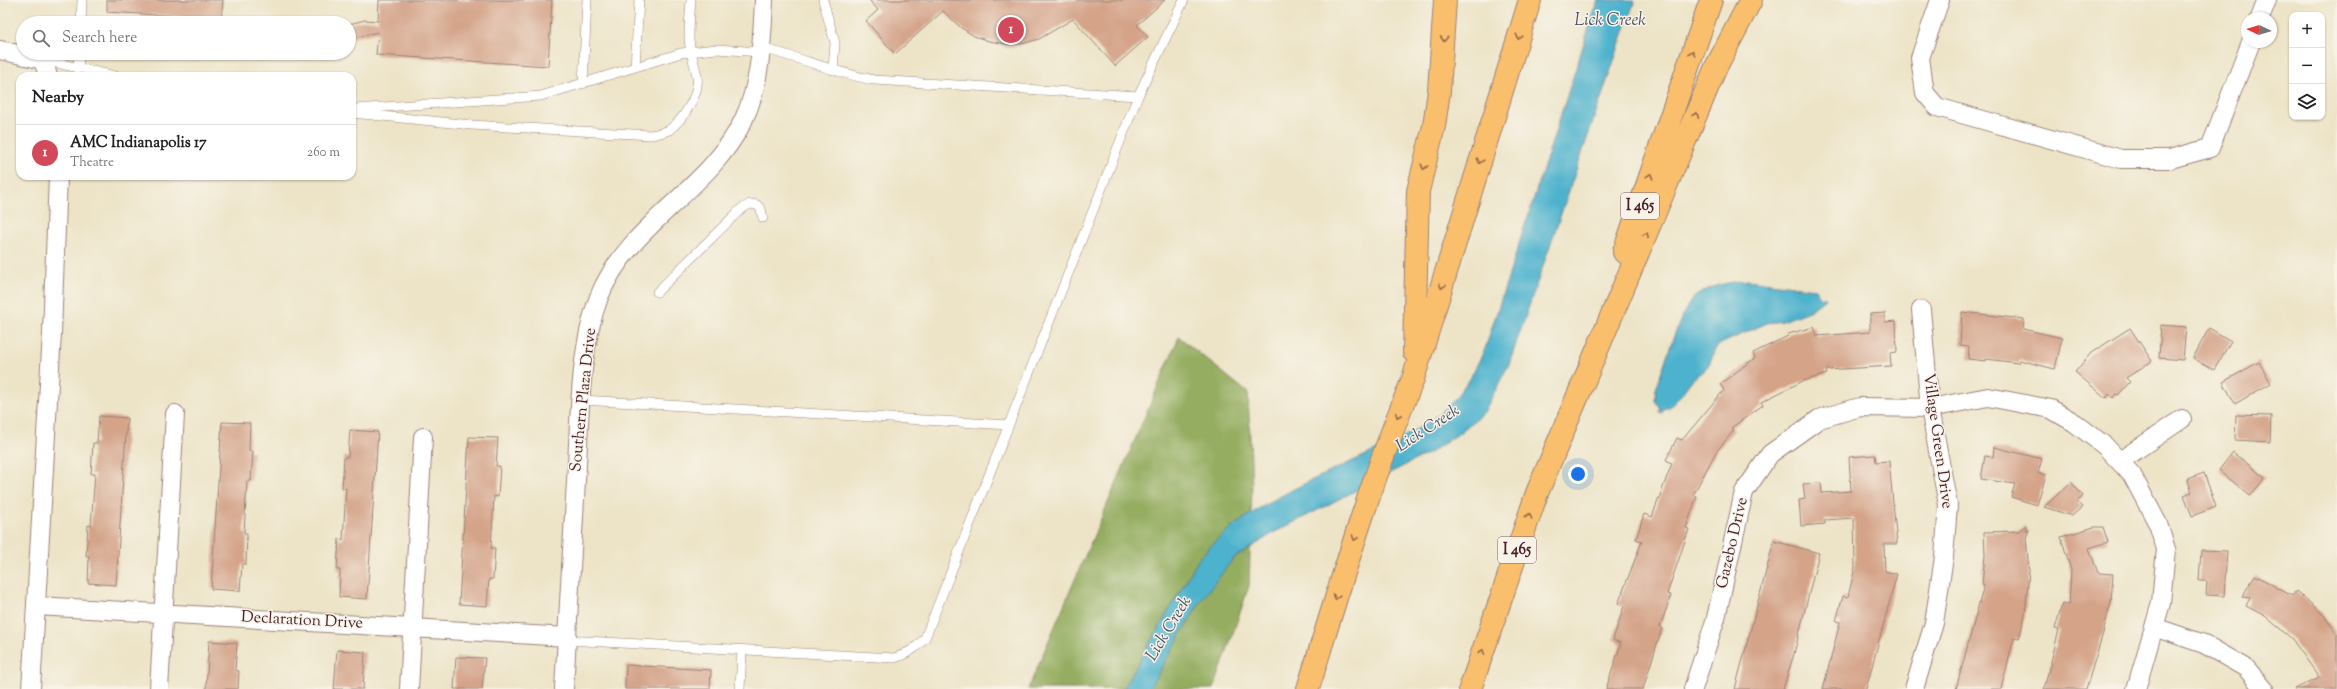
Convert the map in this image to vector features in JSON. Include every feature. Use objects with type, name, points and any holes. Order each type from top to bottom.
[{"type":"highway","points":[[1413,379],[1418,191],[1432,132],[1439,91],[1445,0]]},
{"type":"highway","points":[[1308,689],[1348,560],[1393,426],[1413,379],[1530,0]]},
{"type":"highway","name":"I 465","points":[[1470,689],[1536,493],[1570,412],[1711,0]]},
{"type":"highway","points":[[1570,412],[1716,67],[1751,0]]},
{"type":"street","name":"Southern Plaza Drive","points":[[564,689],[582,400],[591,324],[608,278],[625,252],[719,158],[731,141],[750,105],[761,50],[764,0]]},
{"type":"street","points":[[1940,0],[1920,58],[1925,93],[1937,107],[2121,159],[2170,159],[2210,148],[2249,48]]},
{"type":"street","points":[[2262,12],[2267,0]]},
{"type":"street","points":[[0,50],[16,56]]},
{"type":"street","points":[[25,60],[45,68]]},
{"type":"street","points":[[31,689],[52,333],[58,180]]},
{"type":"street","name":"Village Green Drive","points":[[1914,689],[1934,623],[1944,557],[1948,505],[1930,408],[1921,310]]},
{"type":"street","name":"Gazebo Drive","points":[[1693,689],[1716,618],[1744,492],[1770,454],[1819,419],[1860,408],[1930,408],[1988,397],[2051,409],[2076,422],[2105,446],[2132,475],[2158,524],[2166,549],[2161,603],[2136,689]]},
{"type":"street","points":[[158,689],[175,414]]},
{"type":"street","points":[[2120,462],[2182,419]]},
{"type":"street","points":[[409,689],[423,438]]},
{"type":"street","name":"Declaration Drive","points":[[37,606],[413,628],[567,639]]},
{"type":"street","points":[[2154,627],[2204,644],[2246,668],[2264,689]]},
{"type":"lane","points":[[81,16],[82,0]]},
{"type":"lane","points":[[583,84],[587,0]]},
{"type":"lane","points":[[635,68],[639,0]]},
{"type":"lane","points":[[356,113],[472,125],[651,135],[660,134],[669,130],[679,119],[693,98],[697,78],[690,51],[691,0]]},
{"type":"lane","points":[[823,0],[835,43],[834,70]]},
{"type":"lane","points":[[567,639],[894,658],[908,654],[917,647],[925,638],[1138,96],[1184,0]]},
{"type":"lane","points":[[356,109],[541,96],[690,51],[716,49],[761,50],[794,56],[834,70],[874,80],[1138,96]]},
{"type":"lane","points":[[78,68],[79,60]]},
{"type":"lane","points":[[45,68],[78,68],[96,72]]},
{"type":"lane","points":[[657,292],[741,209],[750,204],[757,205],[761,209],[763,218]]},
{"type":"lane","points":[[582,400],[1009,425]]},
{"type":"lane","points":[[740,689],[742,650]]},
{"type":"green space","points":[[1179,337],[1248,393],[1252,486],[1249,586],[1214,689],[1028,689]]},
{"type":"water","name":"Lick Creek","points":[[1598,0],[1635,0],[1509,364],[1484,412],[1458,434],[1431,452],[1275,532],[1233,559],[1200,602],[1149,689],[1123,689],[1200,557],[1217,540],[1236,524],[1277,498],[1419,428],[1447,407],[1464,387],[1485,349]]},
{"type":"water","points":[[1748,280],[1815,289],[1821,298],[1826,298],[1811,310],[1783,321],[1767,323],[1718,345],[1706,368],[1693,379],[1676,401],[1663,409],[1662,413],[1659,412],[1661,408],[1655,401],[1656,389],[1673,339],[1684,312],[1690,302],[1696,296],[1708,289],[1728,283]]},
{"type":"building","points":[[107,0],[223,0],[222,16],[173,16],[107,12]]},
{"type":"building","points":[[379,0],[552,0],[548,66],[376,55],[378,32],[356,37],[356,22],[365,20],[378,21]]},
{"type":"building","points":[[869,0],[1165,0],[1137,25],[1148,37],[1115,66],[1073,19],[1039,39],[1022,44],[1006,44],[989,41],[974,36],[960,27],[943,11],[895,54],[866,21],[878,10]]},
{"type":"building","points":[[1962,312],[2024,319],[2023,329],[2062,338],[2055,369],[2019,360],[2018,363],[1986,359],[1986,361],[1968,359],[1969,346],[1960,345]]},
{"type":"building","points":[[1885,313],[1885,322],[1896,321],[1897,352],[1890,353],[1891,366],[1826,370],[1827,374],[1803,381],[1761,402],[1763,405],[1731,428],[1734,430],[1716,452],[1693,495],[1697,496],[1686,528],[1689,529],[1667,594],[1671,595],[1660,627],[1662,628],[1643,689],[1606,689],[1621,643],[1613,640],[1624,606],[1618,604],[1642,541],[1636,539],[1644,514],[1652,517],[1672,463],[1666,460],[1677,438],[1682,440],[1724,390],[1720,384],[1755,358],[1753,353],[1788,336],[1788,334],[1814,327],[1817,336],[1870,332],[1870,314]]},
{"type":"building","points":[[2161,325],[2186,327],[2183,360],[2159,358]]},
{"type":"building","points":[[2130,328],[2152,361],[2126,378],[2130,382],[2118,395],[2116,394],[2113,398],[2109,394],[2106,398],[2075,372],[2091,353]]},
{"type":"building","points":[[2209,328],[2231,341],[2214,370],[2193,358]]},
{"type":"building","points":[[2259,362],[2271,383],[2235,404],[2223,382]]},
{"type":"building","points":[[2236,415],[2271,416],[2270,442],[2235,440]]},
{"type":"building","points":[[99,416],[127,418],[116,585],[88,583],[89,556],[86,556],[88,525],[91,526],[95,474],[91,474],[93,443],[97,443]]},
{"type":"building","points":[[222,422],[250,423],[249,451],[253,451],[251,481],[247,481],[244,533],[247,533],[246,564],[242,564],[240,591],[211,589]]},
{"type":"building","points":[[350,430],[378,432],[367,599],[339,597],[340,570],[337,570],[339,539],[343,540],[346,488],[342,488],[344,457],[348,457]]},
{"type":"building","points":[[469,437],[498,438],[496,466],[500,466],[498,497],[494,496],[491,548],[495,548],[493,579],[489,579],[487,606],[459,604]]},
{"type":"building","points":[[1994,447],[2042,459],[2038,473],[2046,475],[2037,505],[2011,497],[2015,484],[1981,479],[1985,456],[1993,457]]},
{"type":"building","points":[[2233,452],[2265,478],[2250,496],[2219,470]]},
{"type":"building","points":[[1875,455],[1876,462],[1889,461],[1897,544],[1884,544],[1885,571],[1897,574],[1866,689],[1823,689],[1840,622],[1836,621],[1843,596],[1848,597],[1855,567],[1854,518],[1825,520],[1825,524],[1801,526],[1799,500],[1805,499],[1803,484],[1821,483],[1822,493],[1851,491],[1849,457]]},
{"type":"building","points":[[2204,473],[2216,507],[2192,516],[2184,495],[2192,492],[2187,479]]},
{"type":"building","points":[[2071,482],[2083,496],[2077,502],[2082,507],[2072,516],[2044,507]]},
{"type":"building","points":[[2026,525],[2026,530],[2029,530],[2026,538],[2029,571],[2025,615],[2019,639],[2014,638],[2001,689],[1956,689],[1984,585],[1982,585],[1985,555],[1984,532],[2019,531]]},
{"type":"building","points":[[2094,527],[2103,527],[2108,542],[2089,548],[2098,573],[2113,574],[2111,602],[2086,689],[2044,689],[2059,630],[2055,629],[2062,604],[2069,605],[2071,570],[2061,537]]},
{"type":"building","points":[[1774,541],[1819,553],[1794,654],[1783,689],[1735,689]]},
{"type":"building","points":[[2201,550],[2227,551],[2224,596],[2206,595],[2207,581],[2199,581]]},
{"type":"building","points":[[2255,575],[2292,596],[2296,591],[2323,614],[2337,634],[2337,689],[2295,689],[2319,677],[2292,639],[2265,616],[2246,606],[2250,598],[2242,597]]},
{"type":"building","points":[[209,641],[237,643],[235,670],[239,671],[238,689],[206,689]]},
{"type":"building","points":[[337,650],[365,652],[363,689],[334,689]]},
{"type":"building","points":[[456,657],[485,658],[482,689],[454,689]]},
{"type":"building","points":[[626,665],[711,670],[710,689],[625,689]]},
{"type":"place","name":"AMC Indianapolis 17","points":[[1011,30]]}]
